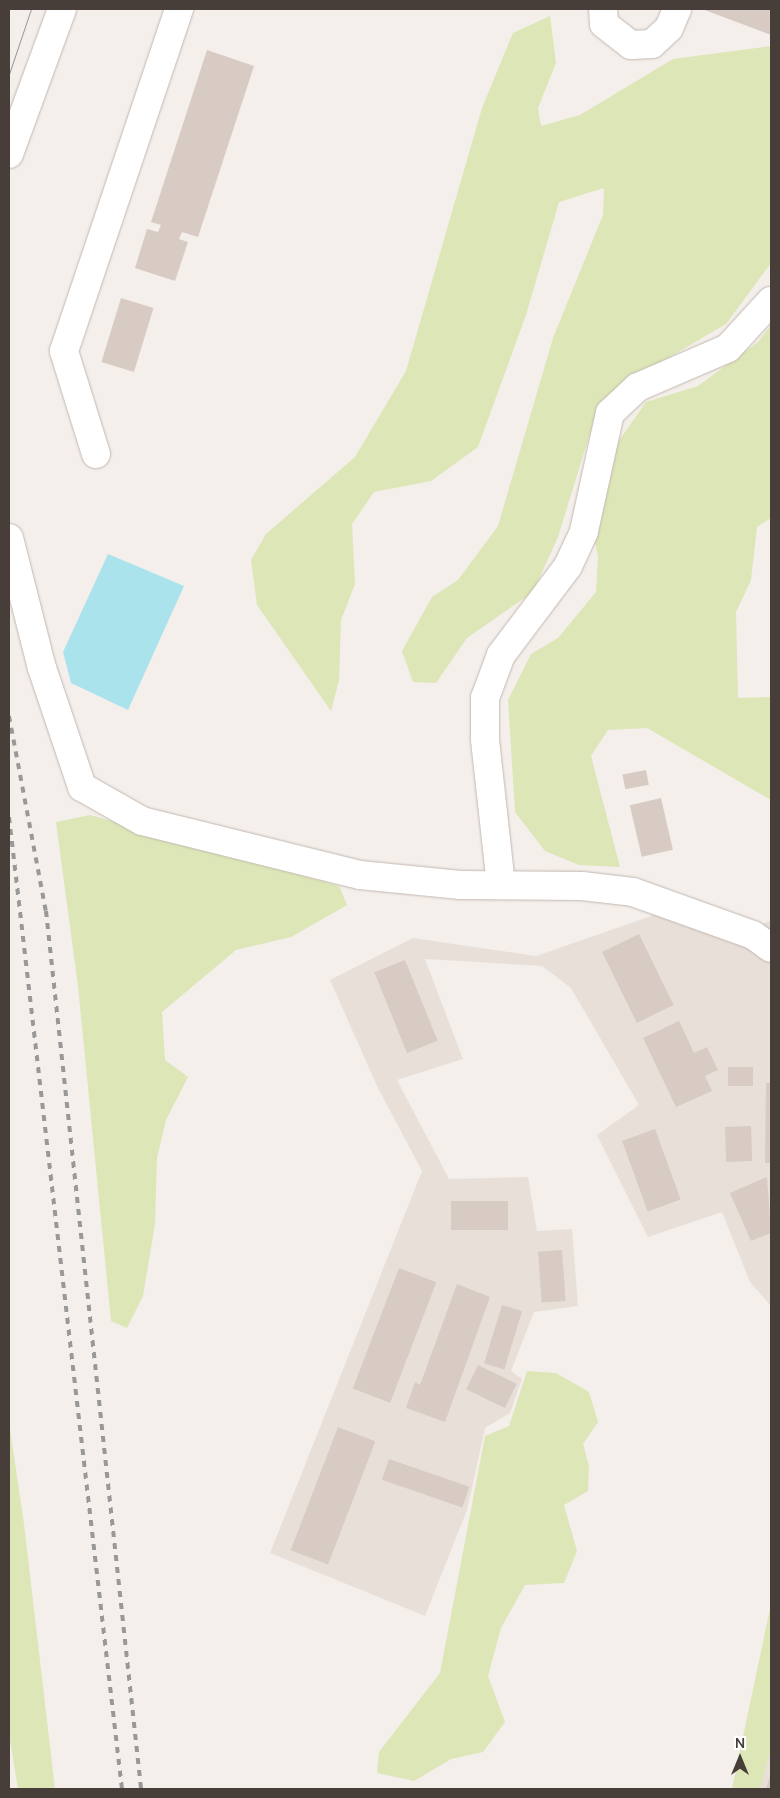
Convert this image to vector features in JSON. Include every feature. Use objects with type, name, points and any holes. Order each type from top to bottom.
[{"type":"street","points":[[9,154],[62,9]]},
{"type":"street","points":[[96,454],[64,351],[179,9]]},
{"type":"street","points":[[603,9],[604,24],[632,44],[652,44],[669,28],[677,9]]},
{"type":"street","points":[[501,885],[485,739],[485,698],[502,655],[568,566],[584,531],[610,413],[638,387],[728,348],[771,301]]},
{"type":"street","points":[[9,538],[42,668],[82,787],[142,820],[360,875],[501,885],[582,886],[633,892],[753,935],[771,948]]},
{"type":"shaded area","points":[[660,913],[729,941],[771,920],[771,1306],[750,1282],[722,1212],[648,1237],[597,1135],[639,1105],[571,988],[542,966],[425,959],[463,1059],[397,1080],[449,1179],[528,1177],[537,1231],[572,1229],[578,1306],[534,1312],[511,1371],[522,1379],[510,1413],[485,1428],[467,1510],[425,1616],[270,1553],[422,1171],[377,1086],[330,980],[413,938],[536,956]]},
{"type":"shaded area","points":[[771,1732],[771,1789],[754,1789]]},
{"type":"green space","points":[[550,16],[556,63],[538,108],[541,126],[580,115],[673,59],[771,46],[771,263],[726,324],[622,385],[596,414],[558,537],[533,592],[467,638],[436,683],[413,682],[402,651],[432,597],[458,580],[498,526],[553,338],[603,215],[604,188],[559,202],[526,315],[478,447],[431,481],[374,492],[352,524],[355,584],[341,620],[339,680],[331,711],[257,605],[251,560],[266,534],[355,457],[406,371],[482,108],[513,33]]},
{"type":"green space","points":[[771,325],[771,518],[757,527],[751,580],[736,612],[738,698],[771,697],[771,800],[647,728],[608,730],[591,756],[620,867],[579,865],[545,851],[515,812],[508,700],[531,654],[558,638],[596,592],[598,556],[593,533],[618,442],[646,402],[698,386],[758,342]]},
{"type":"green space","points":[[90,815],[339,886],[347,905],[291,937],[236,950],[162,1012],[165,1060],[188,1077],[166,1120],[157,1158],[155,1224],[143,1296],[127,1328],[111,1321],[78,986],[56,822]]},
{"type":"green space","points":[[527,1371],[556,1373],[589,1392],[598,1422],[583,1444],[589,1466],[588,1491],[564,1505],[577,1551],[564,1583],[525,1585],[501,1628],[488,1676],[505,1722],[483,1752],[451,1759],[414,1781],[377,1773],[379,1752],[440,1673],[485,1436],[509,1426]]},
{"type":"green space","points":[[9,1422],[24,1524],[55,1789],[18,1789],[9,1734]]},
{"type":"green space","points":[[771,1604],[771,1748],[760,1789],[732,1789]]},
{"type":"water","points":[[108,554],[184,586],[128,710],[71,683],[63,652]]},
{"type":"building","points":[[702,9],[771,9],[771,35]]},
{"type":"building","points":[[207,50],[254,66],[198,237],[182,232],[179,239],[188,242],[175,281],[135,268],[147,229],[158,232],[161,225],[151,222]]},
{"type":"building","points":[[121,298],[154,308],[134,372],[101,362]]},
{"type":"building","points":[[646,770],[649,785],[625,789],[622,775]]},
{"type":"building","points":[[661,798],[673,850],[642,857],[630,805]]},
{"type":"building","points":[[639,934],[674,1005],[637,1023],[602,952]]},
{"type":"building","points":[[405,960],[438,1041],[407,1053],[374,972]]},
{"type":"building","points":[[679,1021],[694,1053],[707,1047],[718,1070],[705,1076],[712,1091],[676,1107],[643,1038]]},
{"type":"building","points":[[728,1067],[753,1067],[753,1086],[728,1086]]},
{"type":"building","points":[[766,1083],[771,1083],[771,1163],[765,1163]]},
{"type":"building","points":[[751,1126],[752,1161],[726,1162],[725,1127]]},
{"type":"building","points":[[655,1129],[681,1199],[648,1211],[622,1141]]},
{"type":"building","points":[[767,1177],[771,1233],[751,1241],[730,1193]]},
{"type":"building","points":[[451,1201],[508,1201],[508,1230],[451,1230]]},
{"type":"building","points":[[562,1250],[566,1301],[542,1303],[538,1252]]},
{"type":"building","points":[[399,1268],[436,1282],[390,1403],[353,1388]]},
{"type":"building","points":[[457,1284],[490,1297],[445,1422],[406,1408],[415,1382],[420,1385]]},
{"type":"building","points":[[502,1305],[522,1311],[504,1369],[484,1363]]},
{"type":"building","points":[[478,1365],[517,1384],[505,1408],[466,1389]]},
{"type":"building","points":[[338,1427],[375,1441],[328,1565],[291,1550]]},
{"type":"building","points":[[389,1459],[469,1487],[462,1507],[382,1480]]},
{"type":"building","points":[[771,1773],[771,1789],[766,1789]]},
{"type":"tram line","points":[[9,74],[31,9]]},
{"type":"railway","points":[[9,716],[46,911],[141,1789]]},
{"type":"railway","points":[[9,817],[122,1789]]}]
